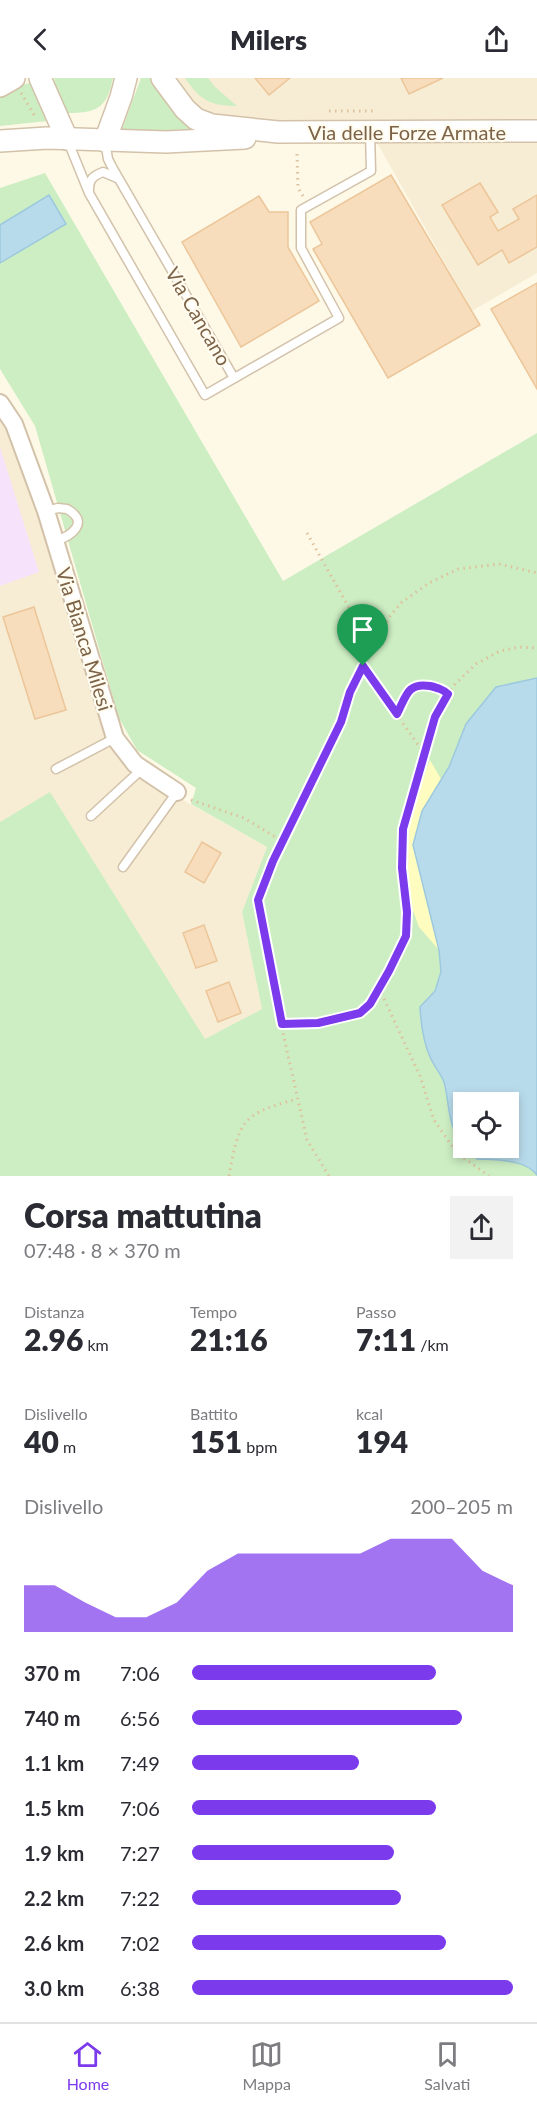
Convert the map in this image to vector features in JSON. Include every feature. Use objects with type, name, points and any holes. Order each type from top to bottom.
[{"type":"street","points":[[40,78],[67,139]]},
{"type":"street","points":[[105,141],[126,78]]},
{"type":"street","name":"Via delle Forze Armate","points":[[162,78],[184,109],[196,119],[212,125],[278,132],[537,131]]},
{"type":"street","name":"Via delle Forze Armate","points":[[0,141],[31,138],[207,141],[278,132]]},
{"type":"street","name":"Via Bianca Milesi","points":[[0,403],[14,424],[46,511],[115,738],[142,769],[177,792]]},
{"type":"lane","points":[[234,378],[339,318],[301,248],[301,210],[371,171],[370,132]]},
{"type":"lane","name":"Via Cancano","points":[[67,139],[89,193],[205,395],[234,378],[108,159],[105,141]]},
{"type":"lane","points":[[89,193],[89,182],[94,176],[103,172],[120,179]]},
{"type":"lane","name":"Via Bianca Milesi","points":[[46,511],[67,508],[76,518],[77,524],[74,532],[55,541]]},
{"type":"lane","name":"Via Bianca Milesi","points":[[56,770],[115,738]]},
{"type":"lane","points":[[91,816],[142,769]]},
{"type":"lane","name":"Via Bianca Milesi","points":[[123,867],[177,792]]},
{"type":"path","points":[[10,83],[38,122]]},
{"type":"path","points":[[329,111],[375,111]]},
{"type":"path","points":[[297,154],[298,188],[309,205]]},
{"type":"path","points":[[307,533],[353,615],[363,666],[425,754]]},
{"type":"path","points":[[329,1176],[307,1140],[258,900],[282,841],[341,722],[350,692],[390,616],[402,602],[429,583],[458,569],[499,564],[537,573]]},
{"type":"path","points":[[282,1024],[318,1023],[360,1013],[370,1004],[406,936],[407,912],[402,868],[403,829],[435,717],[453,687],[476,664],[500,651],[519,646],[537,648]]},
{"type":"path","points":[[397,714],[409,690],[414,686],[422,684],[442,688],[448,694]]},
{"type":"path","points":[[196,803],[244,818],[282,841]]},
{"type":"path","points":[[379,988],[420,1076],[434,1120],[457,1153],[489,1176]]},
{"type":"path","points":[[229,1176],[235,1142],[242,1126],[251,1116],[265,1107],[297,1099]]},
{"type":"shaded area","points":[[170,78],[537,78],[537,122],[267,124],[209,114],[192,104]]},
{"type":"shaded area","points":[[537,131],[537,273],[472,311],[372,134]]},
{"type":"shaded area","points":[[0,415],[11,432],[108,734],[151,782],[267,847],[242,912],[262,1009],[205,1040],[50,793],[0,822]]},
{"type":"shaded area","points":[[0,447],[39,572],[0,586]]},
{"type":"green space","points":[[54,78],[113,78],[108,96],[99,107],[86,112],[68,113],[60,105]]},
{"type":"green space","points":[[141,78],[152,78],[167,100],[194,129],[121,132]]},
{"type":"green space","points":[[185,78],[208,78],[237,106],[220,105],[206,100]]},
{"type":"green space","points":[[34,82],[48,121],[0,126],[0,98],[22,85]]},
{"type":"green space","points":[[45,173],[283,581],[537,433],[537,1176],[0,1176],[0,822],[50,792],[205,1039],[262,1009],[242,912],[267,847],[191,804],[196,788],[137,750],[119,718],[35,426],[0,369],[0,188]]},
{"type":"sand","points":[[430,760],[441,779],[422,811],[413,845],[439,950],[419,927],[410,902],[405,849],[412,806]]},
{"type":"water","points":[[49,195],[66,224],[0,263],[0,225]]},
{"type":"water","points":[[537,678],[537,1175],[518,1163],[476,1158],[519,1158],[519,1092],[453,1092],[453,1126],[444,1082],[426,1045],[420,1007],[435,991],[441,972],[439,950],[413,845],[422,811],[449,767],[466,724],[496,687]]},
{"type":"building","points":[[255,78],[290,78],[269,95]]},
{"type":"building","points":[[401,78],[443,78],[409,94]]},
{"type":"building","points":[[391,175],[480,325],[388,378],[313,249],[322,244],[310,222]]},
{"type":"building","points":[[480,183],[498,212],[490,217],[498,231],[519,219],[513,209],[537,195],[537,247],[509,263],[502,250],[478,265],[442,205]]},
{"type":"building","points":[[259,196],[269,212],[288,212],[288,247],[319,301],[241,347],[182,242]]},
{"type":"building","points":[[537,283],[537,389],[491,309]]},
{"type":"building","points":[[34,607],[66,710],[35,719],[3,617]]},
{"type":"building","points":[[202,842],[221,853],[204,883],[185,872]]},
{"type":"building","points":[[204,925],[217,961],[196,968],[183,933]]},
{"type":"building","points":[[229,982],[241,1013],[218,1022],[206,991]]},
{"type":"route","points":[[363,666],[397,714],[409,690],[414,686],[422,684],[442,688],[448,694],[435,717],[403,829],[402,868],[407,912],[406,936],[370,1004],[360,1013],[318,1023],[282,1024],[258,900],[273,861],[341,722],[350,692],[363,666]]}]
